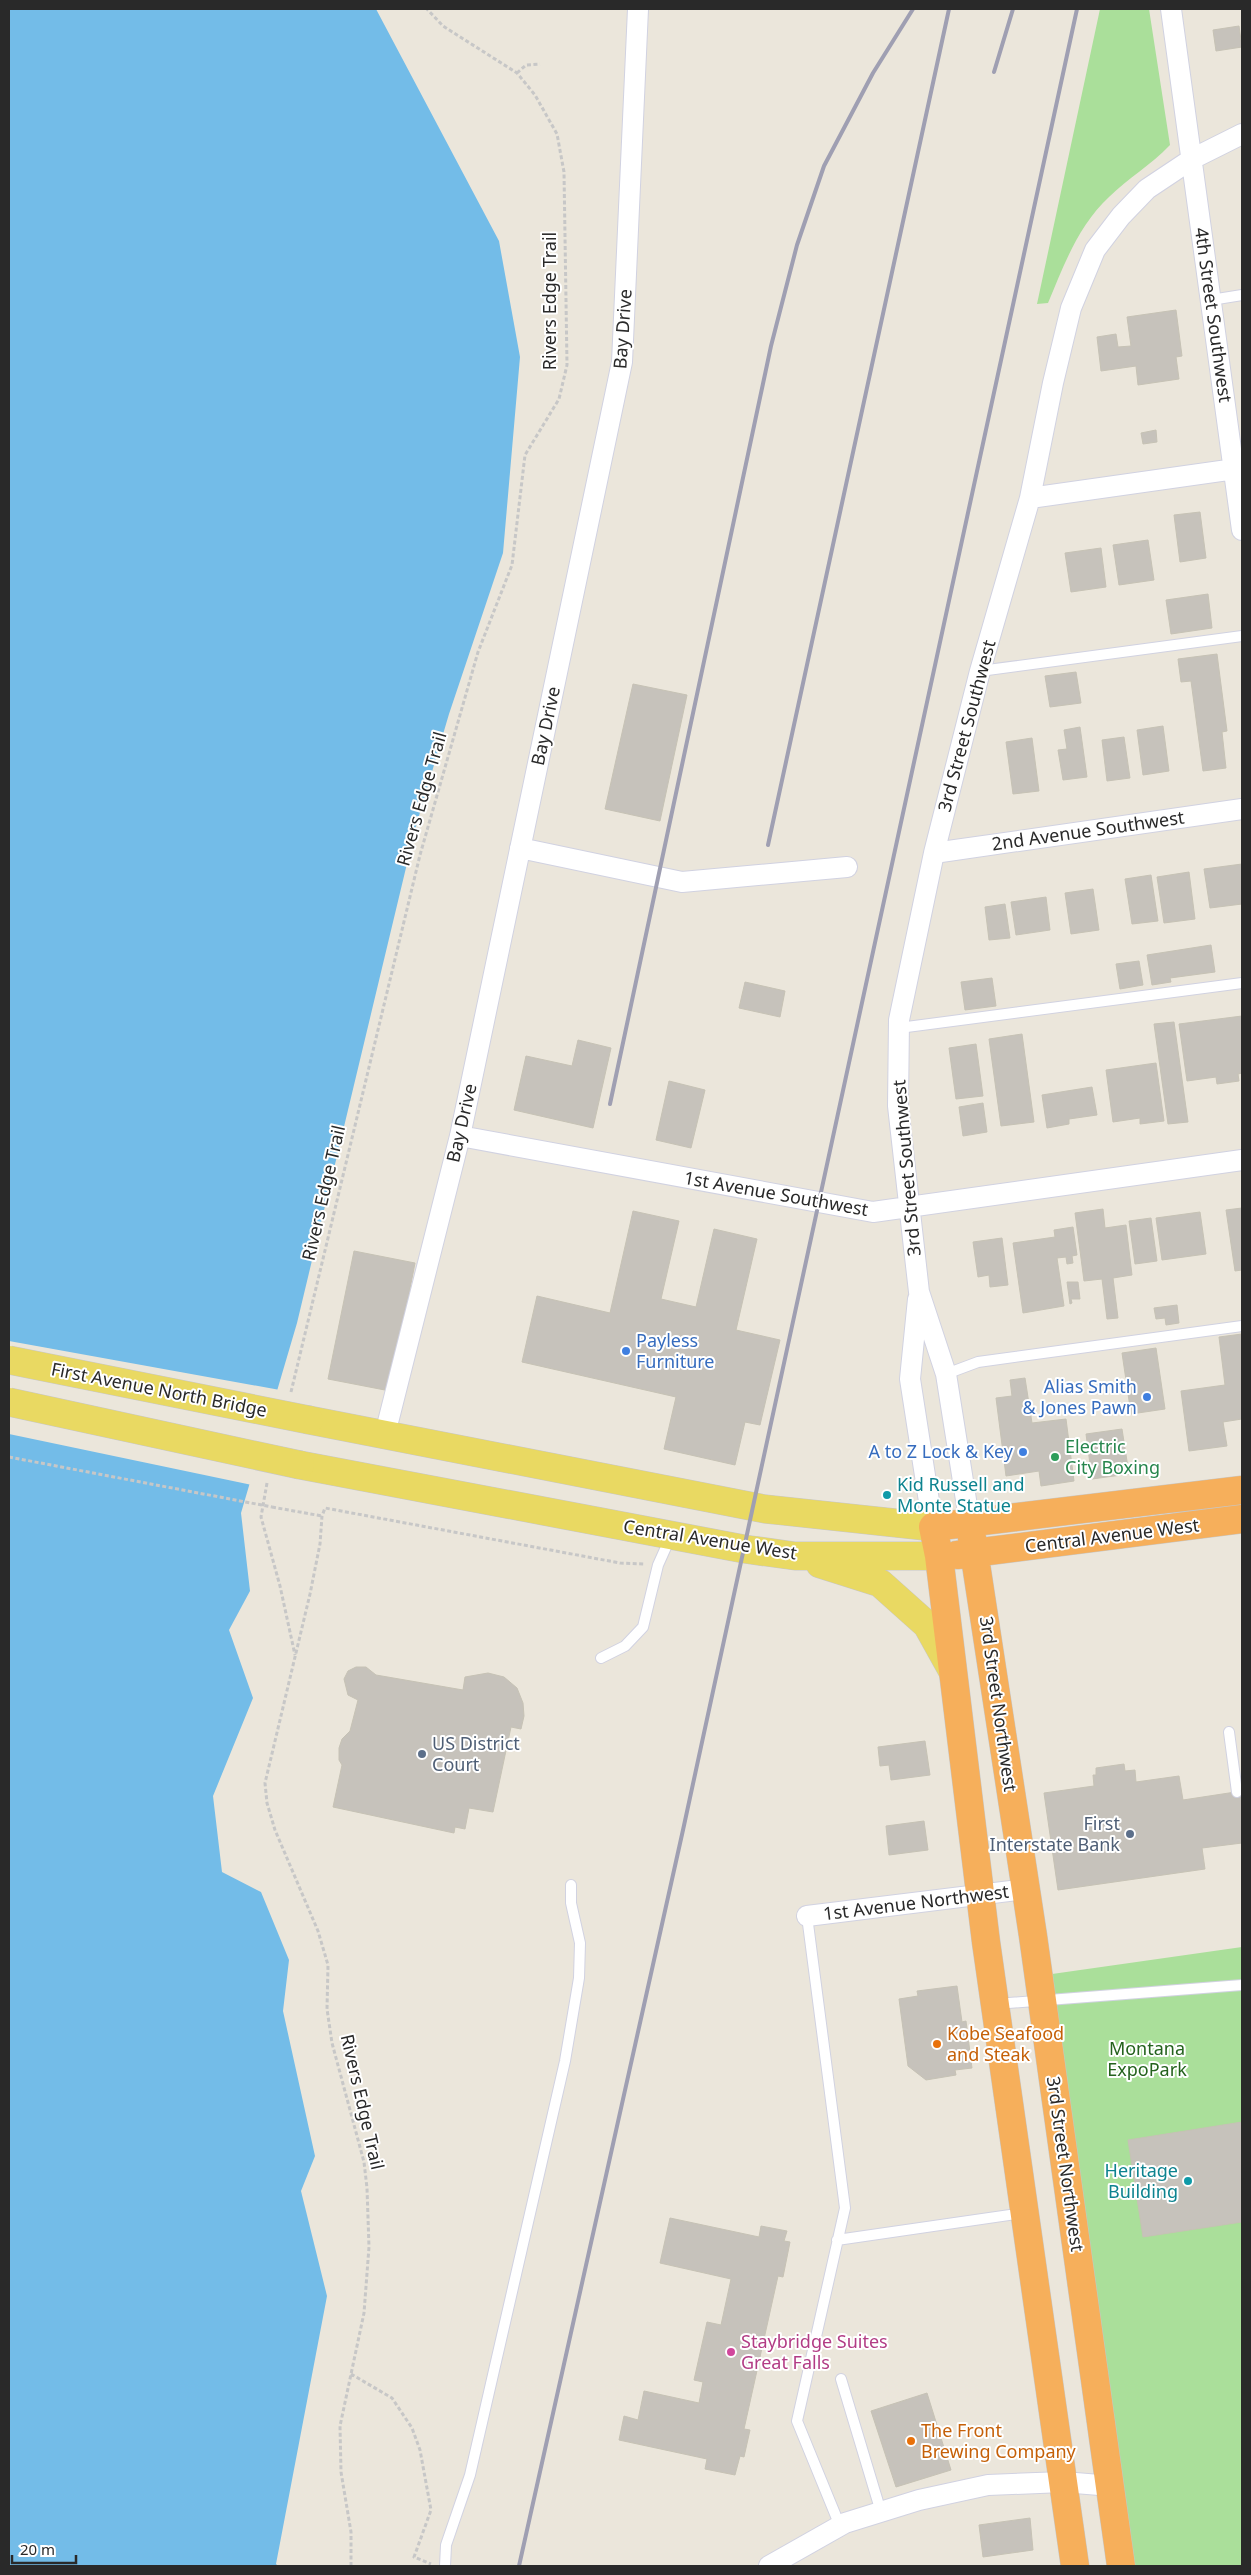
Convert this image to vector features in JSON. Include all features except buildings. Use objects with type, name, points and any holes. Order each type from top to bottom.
[{"type":"highway","name":"Central Avenue West","points":[[932,1527],[970,1525],[1242,1490]]},
{"type":"highway","name":"Central Avenue West","points":[[938,1556],[976,1554],[1242,1519]]},
{"type":"highway","name":"3rd Street Northwest","points":[[970,1525],[976,1554],[1026,1889],[1112,2486],[1121,2566]]},
{"type":"highway","points":[[932,1527],[938,1556],[995,2004],[1075,2566]]},
{"type":"main road","name":"First Avenue North Bridge","points":[[9,1360],[309,1420]]},
{"type":"main road","name":"Central Avenue West","points":[[9,1402],[300,1465],[671,1535],[794,1556],[938,1556]]},
{"type":"main road","name":"Central Avenue West","points":[[309,1420],[765,1509],[932,1527]]},
{"type":"main road","points":[[794,1556],[880,1583],[927,1625],[952,1670]]},
{"type":"street","name":"Bay Drive","points":[[385,1434],[460,1136],[622,362],[638,9]]},
{"type":"street","name":"4th Street Southwest","points":[[1171,9],[1211,300],[1238,469],[1242,530]]},
{"type":"street","name":"3rd Street Southwest","points":[[970,1525],[946,1374],[919,1292],[898,1106],[899,1028],[934,853],[980,671],[1030,498],[1053,383],[1071,308],[1096,250],[1121,216],[1148,189],[1192,159],[1242,134]]},
{"type":"street","points":[[1030,498],[1238,469]]},
{"type":"street","name":"2nd Avenue Southwest","points":[[934,853],[1242,809]]},
{"type":"street","points":[[520,848],[682,882],[848,867]]},
{"type":"street","name":"1st Avenue Southwest","points":[[460,1136],[873,1212],[1242,1160]]},
{"type":"street","name":"3rd Street Southwest","points":[[919,1292],[910,1379],[932,1527]]},
{"type":"street","name":"1st Avenue Northwest","points":[[807,1916],[1026,1889]]},
{"type":"street","points":[[769,2566],[840,2526],[919,2500],[988,2485],[1063,2482],[1112,2486]]},
{"type":"lane","points":[[1211,300],[1242,295]]},
{"type":"lane","points":[[980,671],[1242,636]]},
{"type":"lane","points":[[899,1028],[1242,983]]},
{"type":"lane","points":[[946,1374],[978,1362],[1242,1326]]},
{"type":"lane","points":[[601,1658],[625,1646],[643,1627],[658,1565],[671,1535]]},
{"type":"lane","points":[[1229,1732],[1237,1792]]},
{"type":"lane","points":[[446,2566],[446,2546],[470,2475],[565,2062],[578,1978],[580,1943],[571,1903],[571,1885]]},
{"type":"lane","points":[[807,1916],[845,2208],[797,2421],[840,2526]]},
{"type":"lane","points":[[995,2004],[1242,1985]]},
{"type":"lane","points":[[837,2240],[1024,2213]]},
{"type":"lane","points":[[841,2379],[881,2512]]},
{"type":"path","name":"Rivers Edge Trail","points":[[290,1396],[420,855],[478,652],[512,565],[524,455],[559,399],[567,365],[562,162],[557,134],[535,95],[516,73],[443,26],[427,9]]},
{"type":"path","points":[[516,73],[526,65],[540,64]]},
{"type":"path","points":[[9,1457],[322,1516],[325,1508],[620,1563],[658,1565]]},
{"type":"path","name":"Rivers Edge Trail","points":[[268,1479],[261,1517],[280,1586],[295,1655]]},
{"type":"path","name":"Rivers Edge Trail","points":[[322,1516],[320,1544],[265,1783],[267,1803],[275,1830],[318,1931],[328,1964],[327,2010],[332,2043],[364,2162],[369,2247],[364,2313],[340,2426],[340,2472],[352,2532],[351,2566]]},
{"type":"path","points":[[351,2374],[392,2398],[412,2428],[420,2450],[431,2510],[414,2556],[436,2566]]},
{"type":"green space","points":[[1100,9],[1149,9],[1170,145],[1116,190],[1098,208],[1080,233],[1048,303],[1037,304]]},
{"type":"green space","name":"Montana ExpoPark","points":[[1242,1947],[1242,2566],[1121,2566],[1038,1976]]},
{"type":"water","points":[[9,9],[376,9],[499,241],[520,357],[503,553],[449,714],[416,826],[297,1323],[241,1513],[250,1591],[229,1630],[253,1698],[213,1796],[222,1872],[261,1892],[289,1960],[283,2011],[315,2156],[301,2191],[327,2296],[276,2564],[278,2566],[9,2566]]},
{"type":"pier","points":[[9,1341],[280,1390],[252,1485],[9,1434]]},
{"type":"railway","points":[[610,1104],[771,346],[797,245],[824,166],[873,73],[913,9]]},
{"type":"railway","points":[[768,845],[949,9]]},
{"type":"railway","points":[[994,72],[1013,9]]},
{"type":"railway","points":[[519,2566],[683,1830],[1077,9]]},
{"type":"place","name":"Payless Furniture","points":[[626,1351]]},
{"type":"place","name":"Alias Smith & Jones Pawn","points":[[1147,1397]]},
{"type":"place","name":"A to Z Lock & Key","points":[[1023,1452]]},
{"type":"place","name":"Electric City Boxing","points":[[1055,1457]]},
{"type":"place","name":"Kid Russell and Monte Statue","points":[[887,1495]]},
{"type":"place","name":"US District Court","points":[[422,1754]]},
{"type":"place","name":"First Interstate Bank","points":[[1130,1834]]},
{"type":"place","name":"Kobe Seafood and Steak","points":[[937,2044]]},
{"type":"place","name":"Heritage Building","points":[[1188,2181]]},
{"type":"place","name":"Staybridge Suites Great Falls","points":[[731,2352]]},
{"type":"place","name":"The Front Brewing Company","points":[[911,2441]]}]
